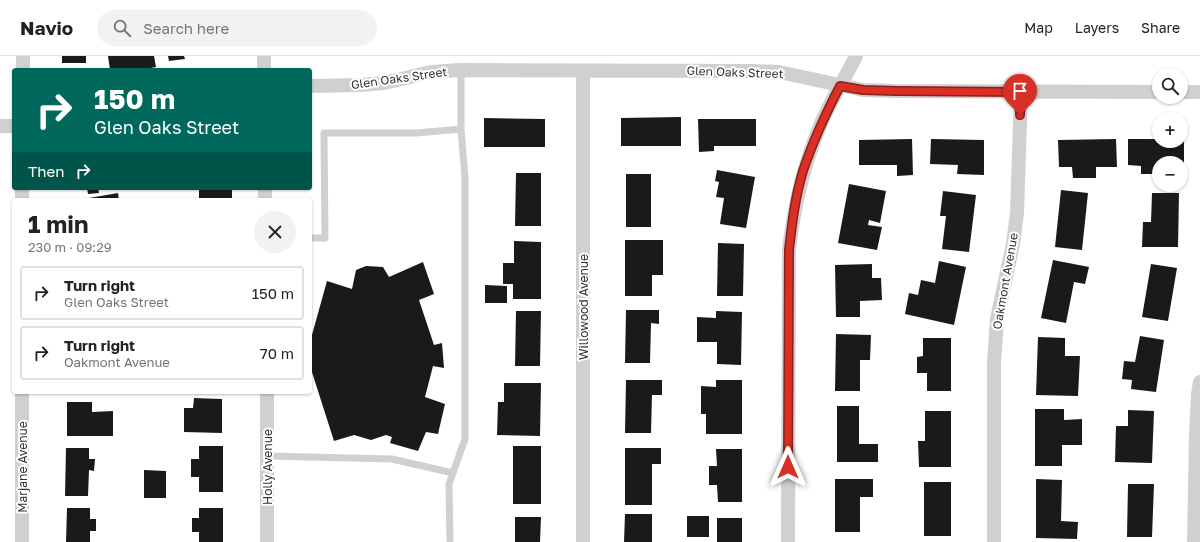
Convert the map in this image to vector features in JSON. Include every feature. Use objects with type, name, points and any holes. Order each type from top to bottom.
[{"type":"street","points":[[22,68],[23,56]]},
{"type":"street","points":[[264,56],[264,68]]},
{"type":"street","points":[[788,542],[789,250],[792,218],[803,172],[822,120],[856,56]]},
{"type":"street","name":"Glen Oaks Street","points":[[312,86],[384,83],[431,72],[461,70],[752,71],[779,72],[863,90],[1152,92]]},
{"type":"street","name":"Willowood Avenue","points":[[583,71],[583,542]]},
{"type":"street","name":"Oakmont Avenue","points":[[994,542],[994,364],[997,320],[1018,213],[1021,92]]},
{"type":"street","points":[[1188,92],[1200,92]]},
{"type":"street","points":[[0,126],[12,126]]},
{"type":"street","points":[[1194,542],[1197,492],[1196,426],[1200,382]]},
{"type":"street","name":"Marjane Avenue","points":[[22,394],[22,542]]},
{"type":"street","name":"Holly Avenue","points":[[267,394],[267,542]]},
{"type":"lane","points":[[450,542],[449,484],[465,439],[465,178],[461,129],[461,70]]},
{"type":"lane","points":[[312,238],[325,238],[324,133],[416,133],[461,129]]},
{"type":"lane","points":[[267,456],[392,458],[453,473]]},
{"type":"building","points":[[62,56],[86,56],[86,63],[62,63]]},
{"type":"building","points":[[108,56],[154,56],[156,67],[151,68],[110,68]]},
{"type":"building","points":[[168,56],[184,56],[185,59],[169,61]]},
{"type":"building","points":[[681,117],[681,146],[621,146],[621,118]]},
{"type":"building","points":[[484,118],[545,119],[545,147],[484,147]]},
{"type":"building","points":[[698,119],[756,119],[756,146],[714,146],[714,151],[699,152]]},
{"type":"building","points":[[912,139],[913,175],[897,176],[897,165],[859,165],[859,140]]},
{"type":"building","points":[[931,139],[984,140],[984,175],[957,174],[958,165],[930,164]]},
{"type":"building","points":[[1116,139],[1117,167],[1096,167],[1096,178],[1073,178],[1072,167],[1059,167],[1058,140]]},
{"type":"building","points":[[1128,139],[1152,139],[1152,148],[1184,148],[1184,156],[1152,156],[1152,174],[1141,174],[1141,166],[1128,165]]},
{"type":"building","points":[[717,170],[755,177],[746,228],[720,224],[724,198],[716,197],[719,182],[715,181]]},
{"type":"building","points":[[516,173],[541,173],[541,226],[515,226]]},
{"type":"building","points":[[626,174],[651,174],[651,227],[626,227]]},
{"type":"building","points":[[849,184],[886,191],[880,223],[869,220],[868,225],[882,227],[877,250],[838,243]]},
{"type":"building","points":[[87,190],[98,190],[99,193],[88,194]]},
{"type":"building","points":[[199,190],[232,190],[232,198],[199,198]]},
{"type":"building","points":[[1061,190],[1088,193],[1082,250],[1055,247]]},
{"type":"building","points":[[943,191],[976,195],[969,252],[942,249],[946,216],[940,216]]},
{"type":"building","points":[[118,193],[119,198],[89,198]]},
{"type":"building","points":[[1152,193],[1179,193],[1178,247],[1142,247],[1143,222],[1151,222]]},
{"type":"building","points":[[625,240],[663,240],[663,275],[652,275],[652,296],[625,296]]},
{"type":"building","points":[[514,241],[541,242],[541,299],[513,299],[513,284],[503,284],[503,263],[514,263]]},
{"type":"building","points":[[718,243],[744,244],[743,296],[717,296]]},
{"type":"building","points":[[1053,260],[1089,267],[1085,284],[1074,282],[1066,323],[1041,318]]},
{"type":"building","points":[[939,261],[966,267],[954,325],[905,314],[909,293],[918,295],[921,280],[935,283]]},
{"type":"building","points":[[423,262],[434,294],[419,300],[434,345],[442,343],[444,368],[433,366],[425,397],[445,404],[438,434],[426,432],[418,451],[390,443],[392,437],[386,435],[371,440],[354,435],[334,441],[312,372],[312,335],[327,281],[352,289],[356,270],[366,266],[383,267],[389,277]]},
{"type":"building","points":[[872,264],[872,278],[881,278],[882,300],[860,301],[860,317],[836,317],[835,265]]},
{"type":"building","points":[[1151,264],[1177,268],[1168,321],[1142,317]]},
{"type":"building","points":[[485,285],[507,286],[507,303],[485,303]]},
{"type":"building","points":[[626,310],[659,310],[659,324],[651,323],[650,363],[625,363]]},
{"type":"building","points":[[516,311],[541,311],[540,366],[515,366]]},
{"type":"building","points":[[716,311],[742,312],[741,365],[717,364],[717,342],[697,342],[697,317],[716,318]]},
{"type":"building","points":[[836,334],[871,335],[870,360],[860,360],[860,391],[835,391]]},
{"type":"building","points":[[1140,336],[1164,340],[1156,392],[1131,389],[1132,380],[1122,379],[1124,361],[1135,362]]},
{"type":"building","points":[[1038,337],[1065,338],[1065,356],[1080,356],[1078,396],[1036,395]]},
{"type":"building","points":[[923,338],[951,338],[951,391],[927,391],[927,373],[917,373],[917,357],[923,356]]},
{"type":"building","points":[[626,380],[662,380],[662,395],[652,395],[651,433],[625,433]]},
{"type":"building","points":[[716,380],[742,380],[742,434],[706,434],[706,414],[701,414],[701,386],[716,387]]},
{"type":"building","points":[[504,383],[541,383],[540,436],[497,435],[498,402],[504,402]]},
{"type":"building","points":[[194,398],[222,399],[222,433],[184,432],[184,408],[193,408]]},
{"type":"building","points":[[67,402],[92,402],[92,412],[113,411],[113,436],[67,436]]},
{"type":"building","points":[[837,406],[859,406],[859,444],[878,444],[878,462],[837,462]]},
{"type":"building","points":[[1035,409],[1064,409],[1064,420],[1082,419],[1082,445],[1062,445],[1062,466],[1035,466]]},
{"type":"building","points":[[1128,410],[1154,411],[1152,463],[1115,462],[1116,426],[1128,426]]},
{"type":"building","points":[[925,411],[951,411],[951,467],[919,467],[918,441],[925,441]]},
{"type":"building","points":[[199,446],[223,446],[223,492],[199,492],[199,477],[191,477],[191,459],[199,459]]},
{"type":"building","points":[[513,446],[541,446],[541,504],[513,504]]},
{"type":"building","points":[[66,448],[89,448],[89,459],[95,459],[94,471],[89,470],[88,496],[65,496]]},
{"type":"building","points":[[625,448],[661,448],[661,464],[652,464],[652,505],[625,505]]},
{"type":"building","points":[[716,449],[742,449],[742,502],[718,502],[717,485],[709,485],[709,466],[717,466]]},
{"type":"building","points":[[144,470],[166,471],[166,498],[144,498]]},
{"type":"building","points":[[835,479],[873,479],[873,497],[860,497],[860,532],[835,532]]},
{"type":"building","points":[[1036,479],[1062,480],[1061,521],[1078,522],[1077,539],[1036,538]]},
{"type":"building","points":[[924,482],[951,482],[951,536],[924,536]]},
{"type":"building","points":[[1128,484],[1154,484],[1152,537],[1127,537]]},
{"type":"building","points":[[67,508],[90,508],[90,519],[96,519],[96,531],[90,531],[90,542],[66,542]]},
{"type":"building","points":[[199,508],[223,508],[223,542],[199,542],[199,532],[192,532],[192,518],[199,518]]},
{"type":"building","points":[[625,514],[652,514],[652,542],[624,542]]},
{"type":"building","points":[[687,516],[709,516],[709,537],[687,537]]},
{"type":"building","points":[[515,517],[541,517],[540,542],[515,542]]},
{"type":"building","points":[[717,518],[742,518],[742,542],[717,542]]},
{"type":"route","points":[[788,467],[787,332],[789,250],[792,218],[803,172],[822,120],[840,86],[863,90],[1021,92],[1020,115]]}]
